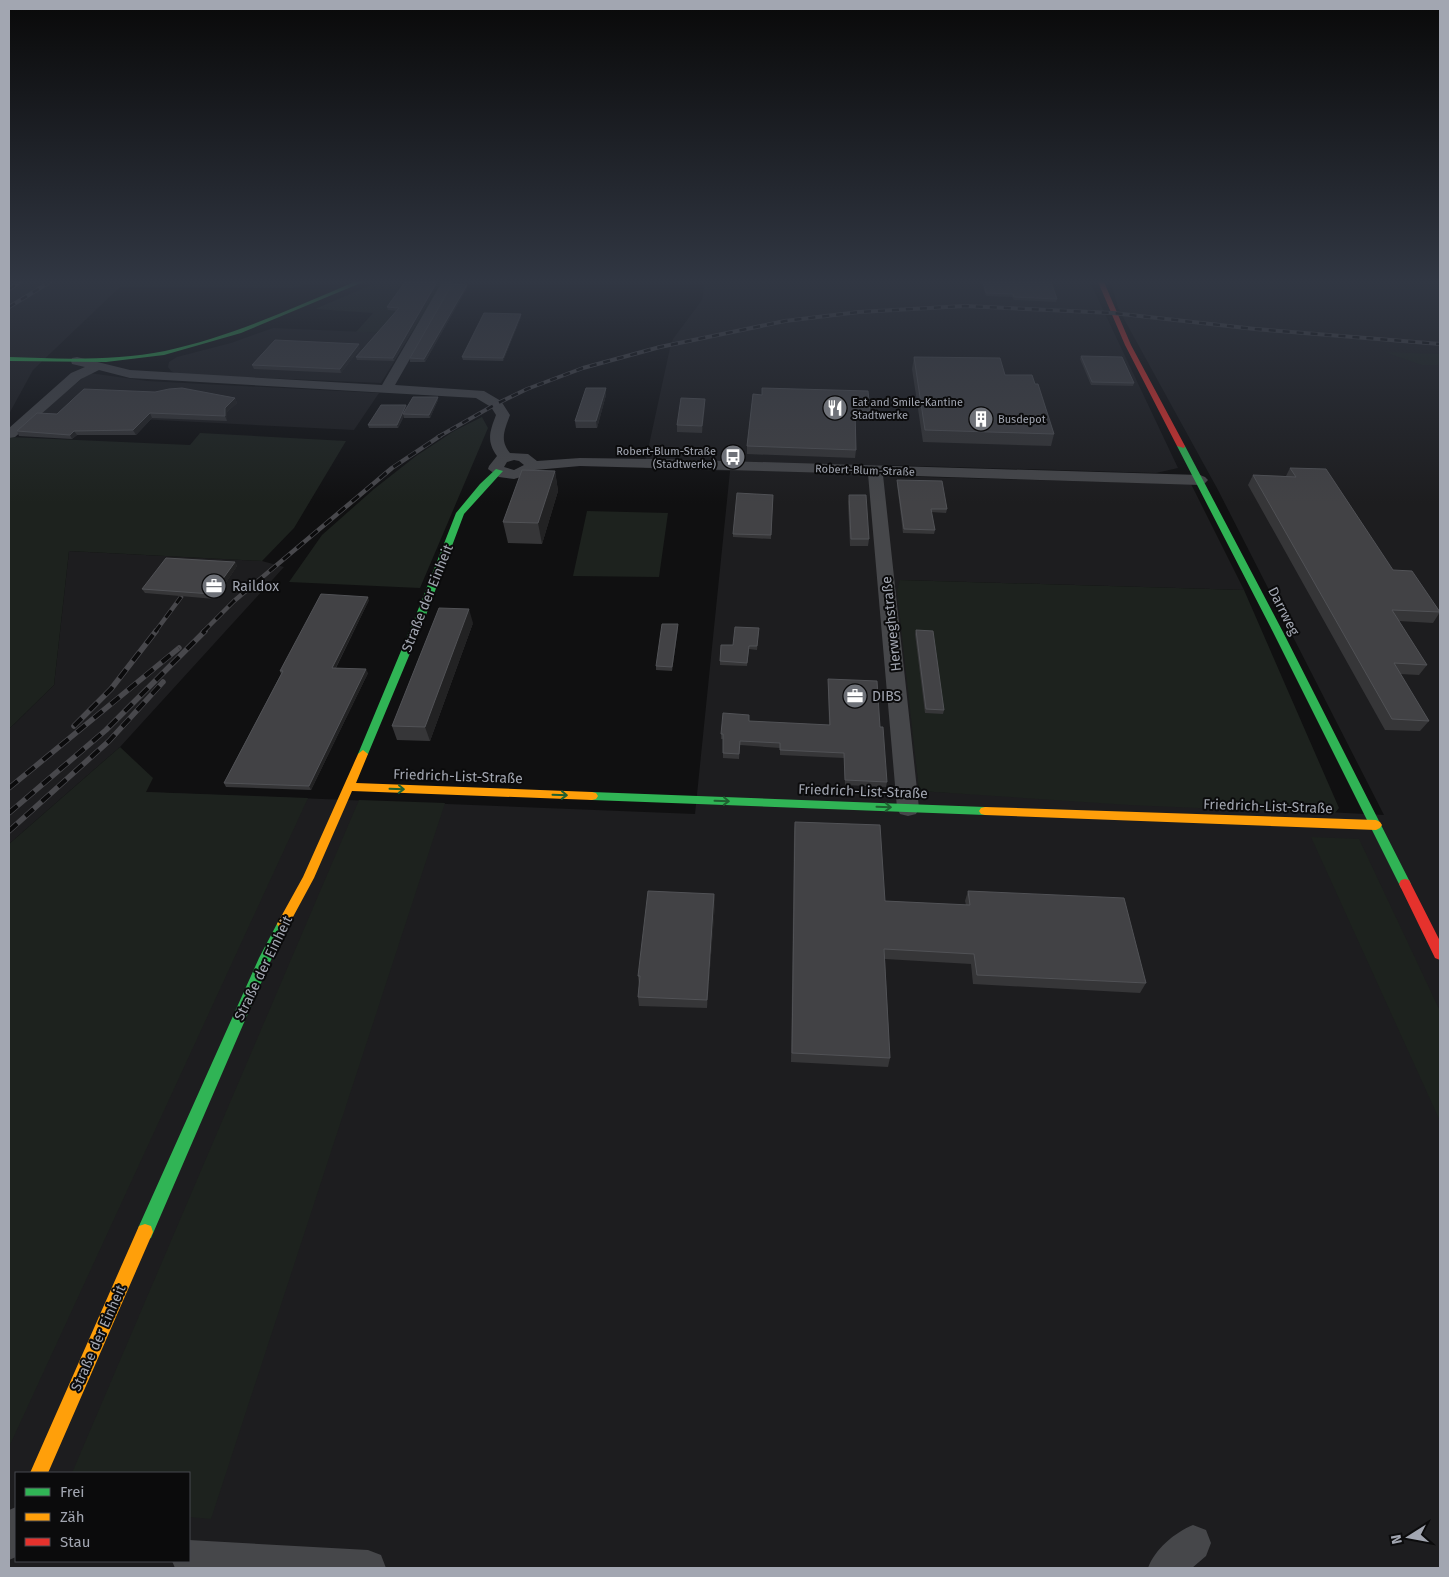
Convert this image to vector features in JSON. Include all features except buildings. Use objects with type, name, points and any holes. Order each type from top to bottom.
[{"type":"street","points":[[9,358],[77,361],[113,360],[145,356]]},
{"type":"street","points":[[159,376],[159,363],[163,356]]},
{"type":"street","points":[[387,388],[406,356]]},
{"type":"street","name":"Darrweg","points":[[1134,356],[1354,779],[1440,954]]},
{"type":"street","points":[[77,361],[130,374],[479,394],[496,404],[503,415],[495,437],[496,445],[506,457],[523,457],[531,463],[531,466],[522,472],[514,474],[498,472]]},
{"type":"street","points":[[10,434],[76,376],[98,366]]},
{"type":"street","name":"Straße der Einheit","points":[[39,1472],[265,958],[308,878],[348,787],[421,615],[460,513],[482,486],[498,472],[496,466],[498,462],[506,457]]},
{"type":"street","name":"Robert-Blum-Straße","points":[[531,466],[593,462],[1200,480]]},
{"type":"street","name":"Herweghstraße","points":[[875,470],[908,808]]},
{"type":"street","name":"Friedrich-List-Straße","points":[[348,787],[1376,826]]},
{"type":"street","points":[[9,1542],[15,1527]]},
{"type":"street","points":[[1166,1568],[1193,1543]]},
{"type":"street","points":[[190,1558],[368,1568]]},
{"type":"shaded area","points":[[9,356],[48,356],[33,370],[9,414]]},
{"type":"shaded area","points":[[398,356],[381,383],[177,374],[168,367],[169,362],[177,357]]},
{"type":"shaded area","points":[[668,356],[1125,356],[1178,468],[1156,473],[885,465],[887,476],[1191,484],[1244,590],[900,580],[919,791],[1384,815],[1218,490],[1144,356],[1440,356],[1440,1568],[9,1568],[9,1033],[145,792],[695,814],[730,471],[644,468]]},
{"type":"shaded area","points":[[1395,356],[1440,356],[1440,365],[1422,365]]},
{"type":"shaded area","points":[[89,373],[147,381],[379,393],[354,430],[39,414]]},
{"type":"shaded area","points":[[482,417],[488,428],[420,588],[289,582],[322,535],[374,489],[416,456],[454,431]]},
{"type":"shaded area","points":[[200,433],[346,441],[294,528],[262,561],[69,551],[54,685],[9,729],[9,437],[190,445]]},
{"type":"shaded area","points":[[587,511],[668,513],[659,577],[573,576]]},
{"type":"shaded area","points":[[69,551],[262,561],[284,567],[120,747],[9,844],[9,729],[54,685]]},
{"type":"shaded area","points":[[900,580],[1244,590],[1339,808],[1334,814],[1129,805],[919,791],[897,591]]},
{"type":"shaded area","points":[[120,747],[153,778],[146,792],[308,798],[9,1447],[9,844]]},
{"type":"shaded area","points":[[359,800],[445,803],[211,1519],[190,1517],[190,1472],[72,1472]]},
{"type":"shaded area","points":[[1311,837],[1359,839],[1440,1011],[1440,1121]]},
{"type":"railway","points":[[438,437],[496,404],[527,389],[583,368],[628,356]]},
{"type":"railway","points":[[203,632],[234,601],[392,468],[440,436]]},
{"type":"railway","points":[[155,632],[181,597]]},
{"type":"railway","points":[[74,726],[111,689],[156,631]]},
{"type":"railway","points":[[9,813],[106,730],[205,631]]},
{"type":"railway","points":[[9,788],[179,648]]},
{"type":"railway","points":[[9,831],[109,741],[163,682]]},
{"type":"traffic: fast","points":[[9,359],[67,361],[106,360],[148,356]]},
{"type":"traffic: fast","points":[[1181,446],[1278,632],[1405,884]]},
{"type":"traffic: fast","points":[[363,754],[421,615],[460,513],[483,486],[499,471]]},
{"type":"traffic: fast","points":[[592,796],[985,811]]},
{"type":"traffic: fast","points":[[145,1232],[265,958],[283,924]]},
{"type":"traffic: slow","points":[[283,924],[308,878],[363,754]]},
{"type":"traffic: slow","points":[[349,787],[592,796]]},
{"type":"traffic: slow","points":[[985,811],[1376,825]]},
{"type":"traffic: slow","points":[[39,1472],[145,1232]]},
{"type":"traffic: jam","points":[[1134,356],[1181,446]]},
{"type":"traffic: jam","points":[[1405,884],[1440,954]]},
{"type":"place","name":"Eat and Smile-Kantine Stadtwerke","points":[[835,408]]},
{"type":"place","name":"Busdepot","points":[[981,419]]},
{"type":"place","name":"Robert-Blum-Straße (Stadtwerke)","points":[[733,457]]},
{"type":"place","name":"Raildox","points":[[214,586]]},
{"type":"place","name":"DIBS","points":[[855,696]]}]
